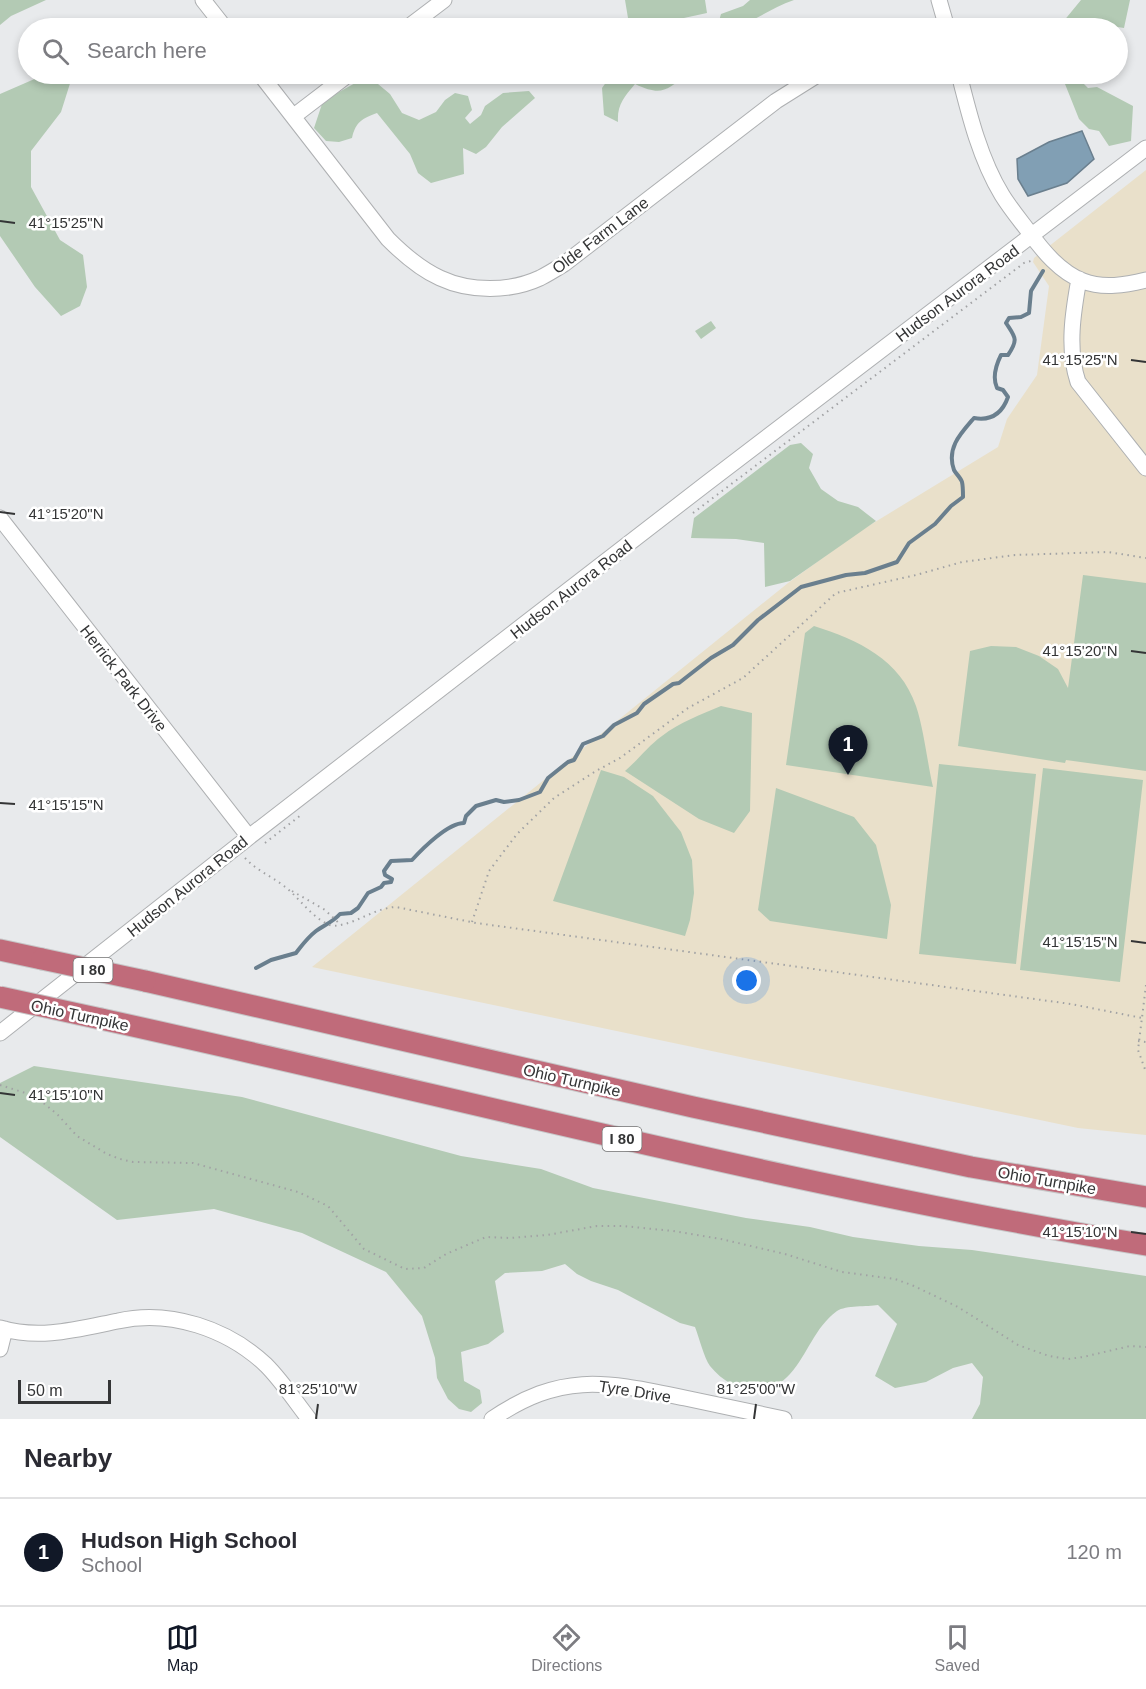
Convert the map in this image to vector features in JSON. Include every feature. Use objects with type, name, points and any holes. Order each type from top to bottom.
[{"type":"highway","name":"Ohio Turnpike","points":[[0,950],[145,981],[704,1110],[971,1167],[1146,1197]]},
{"type":"highway","name":"Ohio Turnpike","points":[[0,998],[101,1019],[802,1180],[1026,1225],[1146,1245]]},
{"type":"street","points":[[203,0],[217,18]]},
{"type":"street","points":[[420,18],[444,0]]},
{"type":"street","points":[[939,0],[944,18]]},
{"type":"street","name":"Olde Farm Lane","points":[[268,84],[388,239],[407,258],[439,278],[478,288],[507,287],[540,278],[564,264],[776,100],[802,84]]},
{"type":"street","points":[[294,116],[336,84]]},
{"type":"street","points":[[962,84],[988,166],[1002,194],[1049,257],[1079,279],[1102,285],[1125,285],[1146,280]]},
{"type":"street","name":"Hudson Aurora Road","points":[[0,1033],[254,842],[707,483],[1146,148]]},
{"type":"street","points":[[1079,279],[1072,349],[1078,382],[1146,468]]},
{"type":"street","name":"Herrick Park Drive","points":[[0,518],[254,842]]},
{"type":"street","points":[[0,1349],[2,1328],[31,1333],[58,1333],[147,1317],[181,1321],[233,1341],[265,1364],[309,1419]]},
{"type":"street","name":"Tyre Drive","points":[[492,1419],[510,1407],[544,1391],[566,1386],[609,1384],[784,1419]]},
{"type":"path","points":[[691,514],[1024,263],[1032,261]]},
{"type":"path","points":[[472,922],[489,870],[517,834],[554,798],[621,758],[688,708],[743,678],[836,593],[916,575],[962,561],[1107,552],[1146,558]]},
{"type":"path","points":[[254,842],[302,815]]},
{"type":"path","points":[[252,853],[245,858],[257,870],[325,910],[342,926]]},
{"type":"path","points":[[287,888],[323,922],[332,926],[353,923],[384,908],[396,907],[472,922],[1071,1004],[1142,1018]]},
{"type":"path","points":[[1146,985],[1138,1041],[1138,1050],[1146,1072]]},
{"type":"path","points":[[1138,1041],[1146,1042]]},
{"type":"path","points":[[0,1085],[34,1096],[58,1115],[77,1136],[120,1159],[144,1163],[193,1163],[298,1192],[328,1206],[364,1249],[405,1269],[424,1268],[446,1254],[486,1237],[547,1235],[597,1226],[657,1230],[721,1239],[785,1254],[842,1272],[895,1279],[958,1307],[1017,1345],[1049,1356],[1068,1359],[1130,1346],[1146,1347]]},
{"type":"shaded area","points":[[1146,170],[1146,1135],[1078,1128],[312,967],[788,583],[857,533],[998,447],[1007,419],[1037,375],[1049,286],[1033,262],[1034,258]]},
{"type":"green space","points":[[0,0],[46,0],[11,16],[0,25]]},
{"type":"green space","points":[[625,0],[705,0],[707,13],[684,18],[628,18]]},
{"type":"green space","points":[[750,0],[794,0],[756,18],[720,18],[721,14],[743,6]]},
{"type":"green space","points":[[1081,0],[1130,0],[1126,18],[1066,18]]},
{"type":"green space","points":[[23,84],[70,84],[61,112],[31,151],[31,187],[60,240],[83,255],[87,287],[80,306],[61,316],[35,287],[0,236],[0,94]]},
{"type":"green space","points":[[353,84],[378,84],[390,94],[402,113],[419,120],[436,112],[445,100],[455,93],[468,96],[472,110],[465,118],[470,124],[481,115],[485,106],[503,93],[529,91],[535,98],[502,127],[486,147],[476,154],[463,148],[464,174],[431,183],[418,173],[410,154],[377,113],[360,121],[352,138],[339,142],[326,141],[314,128],[323,101]]},
{"type":"green space","points":[[605,84],[635,84],[622,102],[618,122],[604,115],[602,88]]},
{"type":"green space","points":[[635,84],[674,84],[658,91]]},
{"type":"green space","points":[[1065,84],[1084,84],[1088,88],[1097,87],[1133,106],[1131,141],[1109,146],[1099,131],[1089,129],[1079,119]]},
{"type":"green space","points":[[711,321],[716,328],[701,339],[695,331]]},
{"type":"green space","points":[[801,443],[813,454],[809,468],[821,489],[838,501],[858,507],[876,521],[790,581],[765,587],[764,543],[736,539],[691,538],[694,518],[790,445]]},
{"type":"green space","points":[[1083,575],[1146,583],[1146,771],[1066,760],[1065,763],[958,746],[970,651],[991,646],[1016,647],[1039,656],[1058,669],[1068,688]]},
{"type":"green space","points":[[814,626],[861,645],[876,654],[900,676],[916,706],[933,787],[786,765],[805,633]]},
{"type":"green space","points":[[721,706],[752,713],[750,811],[734,833],[699,819],[625,771],[652,744],[669,731]]},
{"type":"green space","points":[[939,764],[1036,774],[1016,964],[919,954]]},
{"type":"green space","points":[[1043,768],[1143,780],[1120,982],[1020,970]]},
{"type":"green space","points":[[601,770],[624,777],[653,796],[681,832],[692,860],[694,893],[685,936],[553,901]]},
{"type":"green space","points":[[776,788],[854,817],[876,845],[891,905],[887,939],[770,921],[758,910]]},
{"type":"green space","points":[[34,1066],[242,1097],[461,1156],[541,1169],[593,1188],[746,1218],[810,1227],[853,1237],[972,1250],[1146,1276],[1146,1419],[972,1419],[980,1404],[983,1377],[972,1363],[953,1368],[926,1382],[895,1388],[875,1376],[897,1324],[878,1305],[851,1307],[837,1311],[822,1325],[790,1374],[770,1388],[749,1390],[728,1382],[710,1366],[695,1327],[680,1323],[618,1290],[591,1281],[577,1274],[565,1264],[542,1271],[505,1273],[495,1281],[504,1332],[488,1344],[461,1352],[464,1381],[480,1390],[482,1403],[471,1412],[459,1409],[448,1399],[437,1378],[435,1358],[422,1316],[386,1272],[302,1233],[214,1209],[117,1220],[0,1137],[0,1083]]},
{"type":"water","points":[[1082,131],[1094,159],[1067,183],[1028,196],[1018,179],[1017,159],[1049,142]]},
{"type":"waterway","points":[[256,968],[271,960],[296,953],[316,931],[340,914],[351,913],[358,908],[368,893],[381,887],[384,883],[391,882],[392,879],[385,875],[384,871],[391,861],[412,860],[443,832],[464,823],[466,816],[476,806],[496,800],[504,802],[519,800],[540,792],[548,778],[574,760],[583,744],[603,736],[614,725],[637,713],[644,704],[673,684],[679,683],[711,658],[733,645],[758,620],[801,587],[846,575],[865,573],[897,562],[909,543],[935,524],[951,506],[963,497],[962,482],[952,462],[953,448],[974,418],[991,417],[999,412],[1006,403],[1008,397],[1003,390],[997,388],[995,375],[1001,355],[1008,355],[1015,342],[1006,323],[1009,318],[1021,317],[1029,313],[1031,291],[1043,271]]},
{"type":"place","name":"Hudson High School","points":[[848,775]]}]
